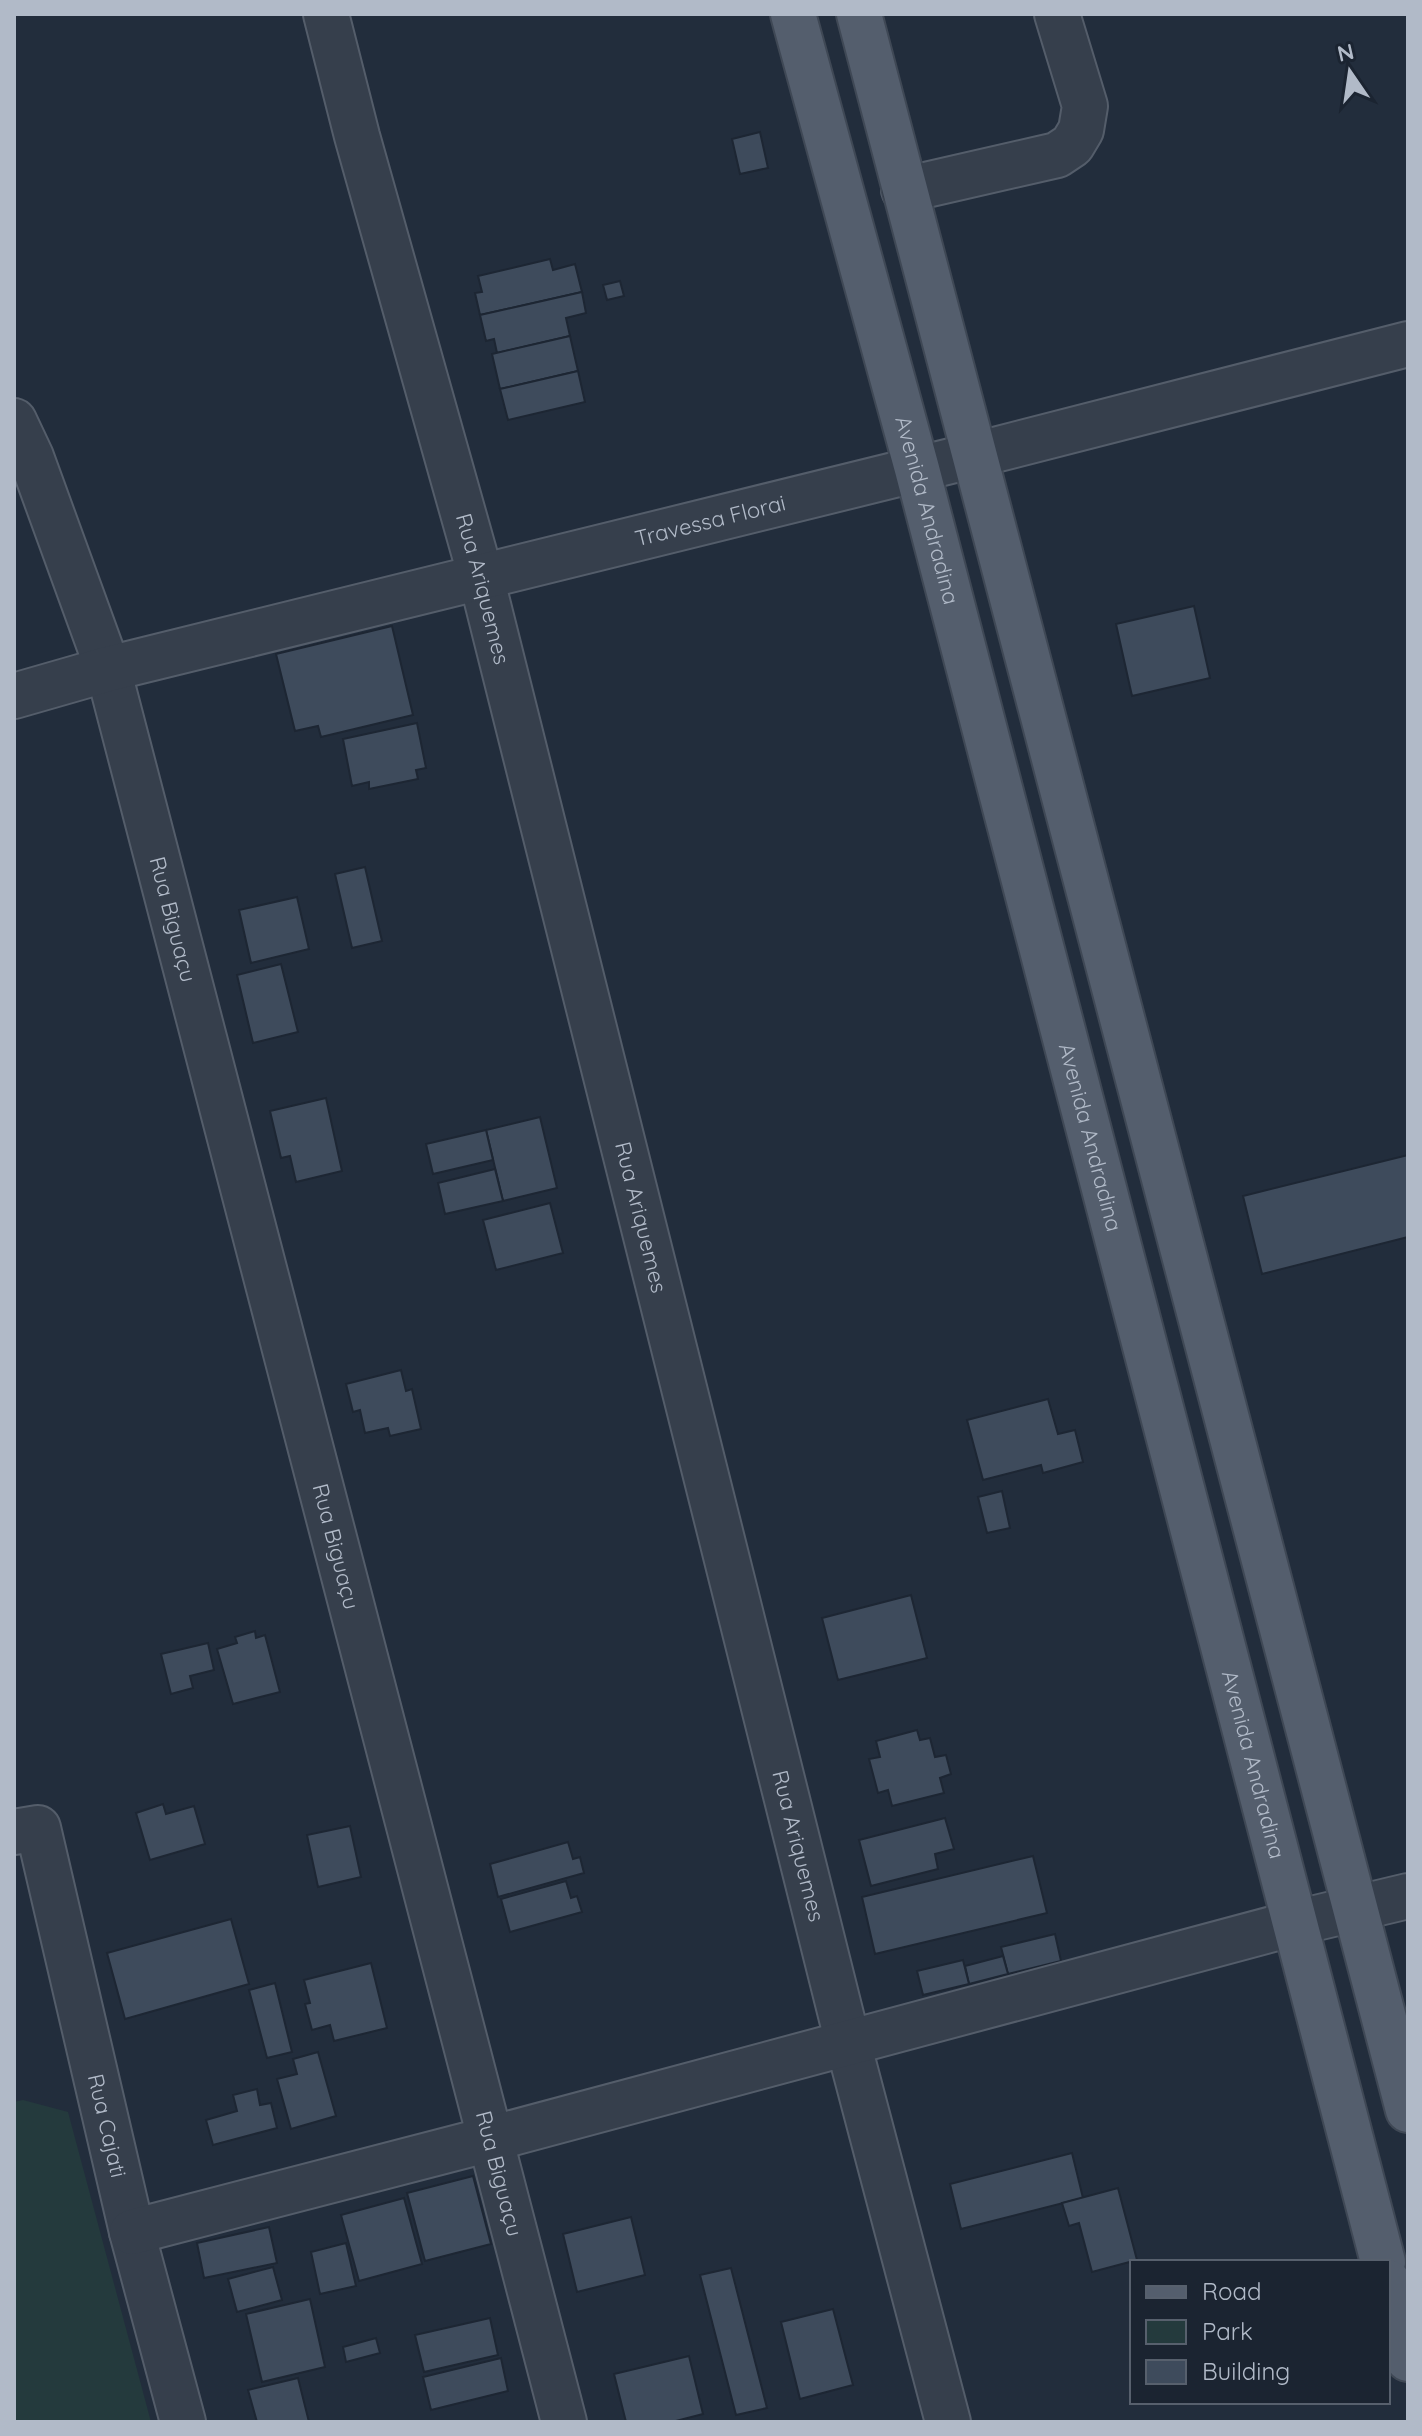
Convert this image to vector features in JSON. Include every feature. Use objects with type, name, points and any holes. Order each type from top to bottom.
[{"type":"main road","name":"Avenida Andradina","points":[[793,14],[917,469],[1382,2260]]},
{"type":"main road","points":[[859,14],[1408,2110]]},
{"type":"main road","points":[[1390,2290],[1408,2359]]},
{"type":"street","name":"Rua Ariquemes","points":[[326,14],[357,136],[481,577],[848,2043],[948,2422]]},
{"type":"street","points":[[904,190],[1057,155],[1072,145],[1081,130],[1085,106],[1057,14]]},
{"type":"street","name":"Travessa Florai","points":[[14,696],[108,669],[975,455],[1408,344]]},
{"type":"street","name":"Rua Biguaçu","points":[[14,421],[31,457],[108,669],[564,2422]]},
{"type":"street","name":"Rua Cajati","points":[[26,1830],[183,2422]]},
{"type":"street","points":[[132,2232],[1295,1923],[1408,1896]]},
{"type":"green space","points":[[23,2100],[68,2112],[151,2422],[14,2422],[14,2102]]},
{"type":"building","points":[[760,132],[768,168],[740,174],[732,139]]},
{"type":"building","points":[[550,259],[553,270],[575,264],[582,292],[480,315],[475,293],[482,292],[478,276]]},
{"type":"building","points":[[620,281],[624,296],[607,300],[603,285]]},
{"type":"building","points":[[582,292],[586,313],[566,318],[570,336],[497,353],[494,339],[486,341],[480,315]]},
{"type":"building","points":[[570,336],[578,371],[500,389],[492,354]]},
{"type":"building","points":[[578,371],[585,402],[508,420],[500,389]]},
{"type":"building","points":[[1194,606],[1210,678],[1132,696],[1116,624]]},
{"type":"building","points":[[392,626],[413,715],[321,737],[318,726],[295,731],[276,654]]},
{"type":"building","points":[[417,723],[426,768],[416,770],[418,779],[369,789],[369,782],[352,786],[343,739]]},
{"type":"building","points":[[365,867],[382,941],[352,948],[335,874]]},
{"type":"building","points":[[297,897],[309,949],[251,963],[239,910]]},
{"type":"building","points":[[281,964],[298,1032],[253,1043],[237,975]]},
{"type":"building","points":[[326,1098],[342,1171],[296,1182],[290,1156],[281,1158],[270,1111]]},
{"type":"building","points":[[540,1117],[557,1188],[503,1201],[486,1130]]},
{"type":"building","points":[[486,1130],[493,1160],[433,1174],[426,1144]]},
{"type":"building","points":[[1408,1155],[1408,1237],[1262,1274],[1243,1196]]},
{"type":"building","points":[[495,1169],[503,1201],[445,1214],[438,1183]]},
{"type":"building","points":[[550,1203],[563,1253],[496,1270],[483,1220]]},
{"type":"building","points":[[401,1370],[406,1391],[412,1389],[421,1429],[390,1436],[388,1428],[365,1433],[360,1410],[353,1412],[346,1384]]},
{"type":"building","points":[[1048,1399],[1058,1434],[1075,1430],[1083,1462],[1043,1473],[1041,1465],[983,1480],[967,1420]]},
{"type":"building","points":[[1002,1491],[1010,1528],[987,1533],[978,1497]]},
{"type":"building","points":[[911,1595],[927,1658],[838,1680],[822,1618]]},
{"type":"building","points":[[255,1631],[256,1638],[265,1635],[280,1692],[233,1704],[217,1649],[237,1643],[235,1637]]},
{"type":"building","points":[[208,1643],[214,1670],[190,1676],[193,1688],[171,1694],[161,1654]]},
{"type":"building","points":[[917,1730],[920,1740],[930,1738],[935,1757],[946,1755],[951,1774],[940,1778],[944,1793],[892,1806],[888,1790],[878,1793],[869,1759],[880,1757],[876,1741]]},
{"type":"building","points":[[163,1804],[166,1814],[194,1806],[205,1844],[150,1860],[136,1813]]},
{"type":"building","points":[[945,1818],[954,1849],[935,1854],[938,1869],[871,1886],[859,1840]]},
{"type":"building","points":[[350,1826],[361,1877],[318,1887],[307,1835]]},
{"type":"building","points":[[568,1842],[573,1859],[580,1857],[584,1873],[498,1897],[490,1864]]},
{"type":"building","points":[[1033,1856],[1047,1913],[875,1954],[862,1897]]},
{"type":"building","points":[[566,1881],[571,1898],[577,1896],[582,1912],[510,1932],[501,1899]]},
{"type":"building","points":[[231,1919],[249,1984],[125,2019],[107,1953]]},
{"type":"building","points":[[1055,1934],[1061,1961],[1008,1974],[1001,1947]]},
{"type":"building","points":[[1003,1956],[1008,1974],[969,1984],[965,1966]]},
{"type":"building","points":[[963,1960],[969,1984],[923,1995],[917,1971]]},
{"type":"building","points":[[371,1963],[387,2028],[334,2041],[330,2025],[312,2030],[305,2004],[310,2003],[304,1980]]},
{"type":"building","points":[[275,1983],[292,2052],[267,2058],[249,1990]]},
{"type":"building","points":[[318,2052],[336,2116],[291,2129],[277,2079],[297,2074],[293,2059]]},
{"type":"building","points":[[257,2089],[260,2105],[271,2103],[277,2128],[213,2145],[206,2120],[237,2111],[233,2095]]},
{"type":"building","points":[[1072,2153],[1083,2198],[961,2229],[950,2184]]},
{"type":"building","points":[[473,2176],[491,2244],[425,2261],[407,2193]]},
{"type":"building","points":[[1118,2188],[1137,2260],[1092,2272],[1079,2223],[1069,2226],[1062,2203]]},
{"type":"building","points":[[404,2198],[422,2264],[359,2281],[341,2215]]},
{"type":"building","points":[[631,2217],[645,2275],[577,2292],[563,2234]]},
{"type":"building","points":[[269,2227],[277,2263],[204,2278],[197,2243]]},
{"type":"building","points":[[346,2243],[356,2286],[320,2294],[311,2252]]},
{"type":"building","points":[[273,2267],[282,2300],[237,2312],[228,2279]]},
{"type":"building","points":[[731,2268],[767,2408],[736,2415],[700,2275]]},
{"type":"building","points":[[310,2299],[325,2367],[262,2382],[246,2314]]},
{"type":"building","points":[[833,2309],[853,2385],[800,2399],[781,2322]]},
{"type":"building","points":[[490,2318],[498,2355],[424,2372],[415,2335]]},
{"type":"building","points":[[376,2338],[380,2353],[346,2362],[343,2347]]},
{"type":"building","points":[[689,2356],[703,2414],[672,2422],[626,2422],[614,2374]]},
{"type":"building","points":[[501,2358],[508,2391],[431,2410],[423,2377]]},
{"type":"building","points":[[298,2378],[309,2422],[257,2422],[248,2390]]}]
